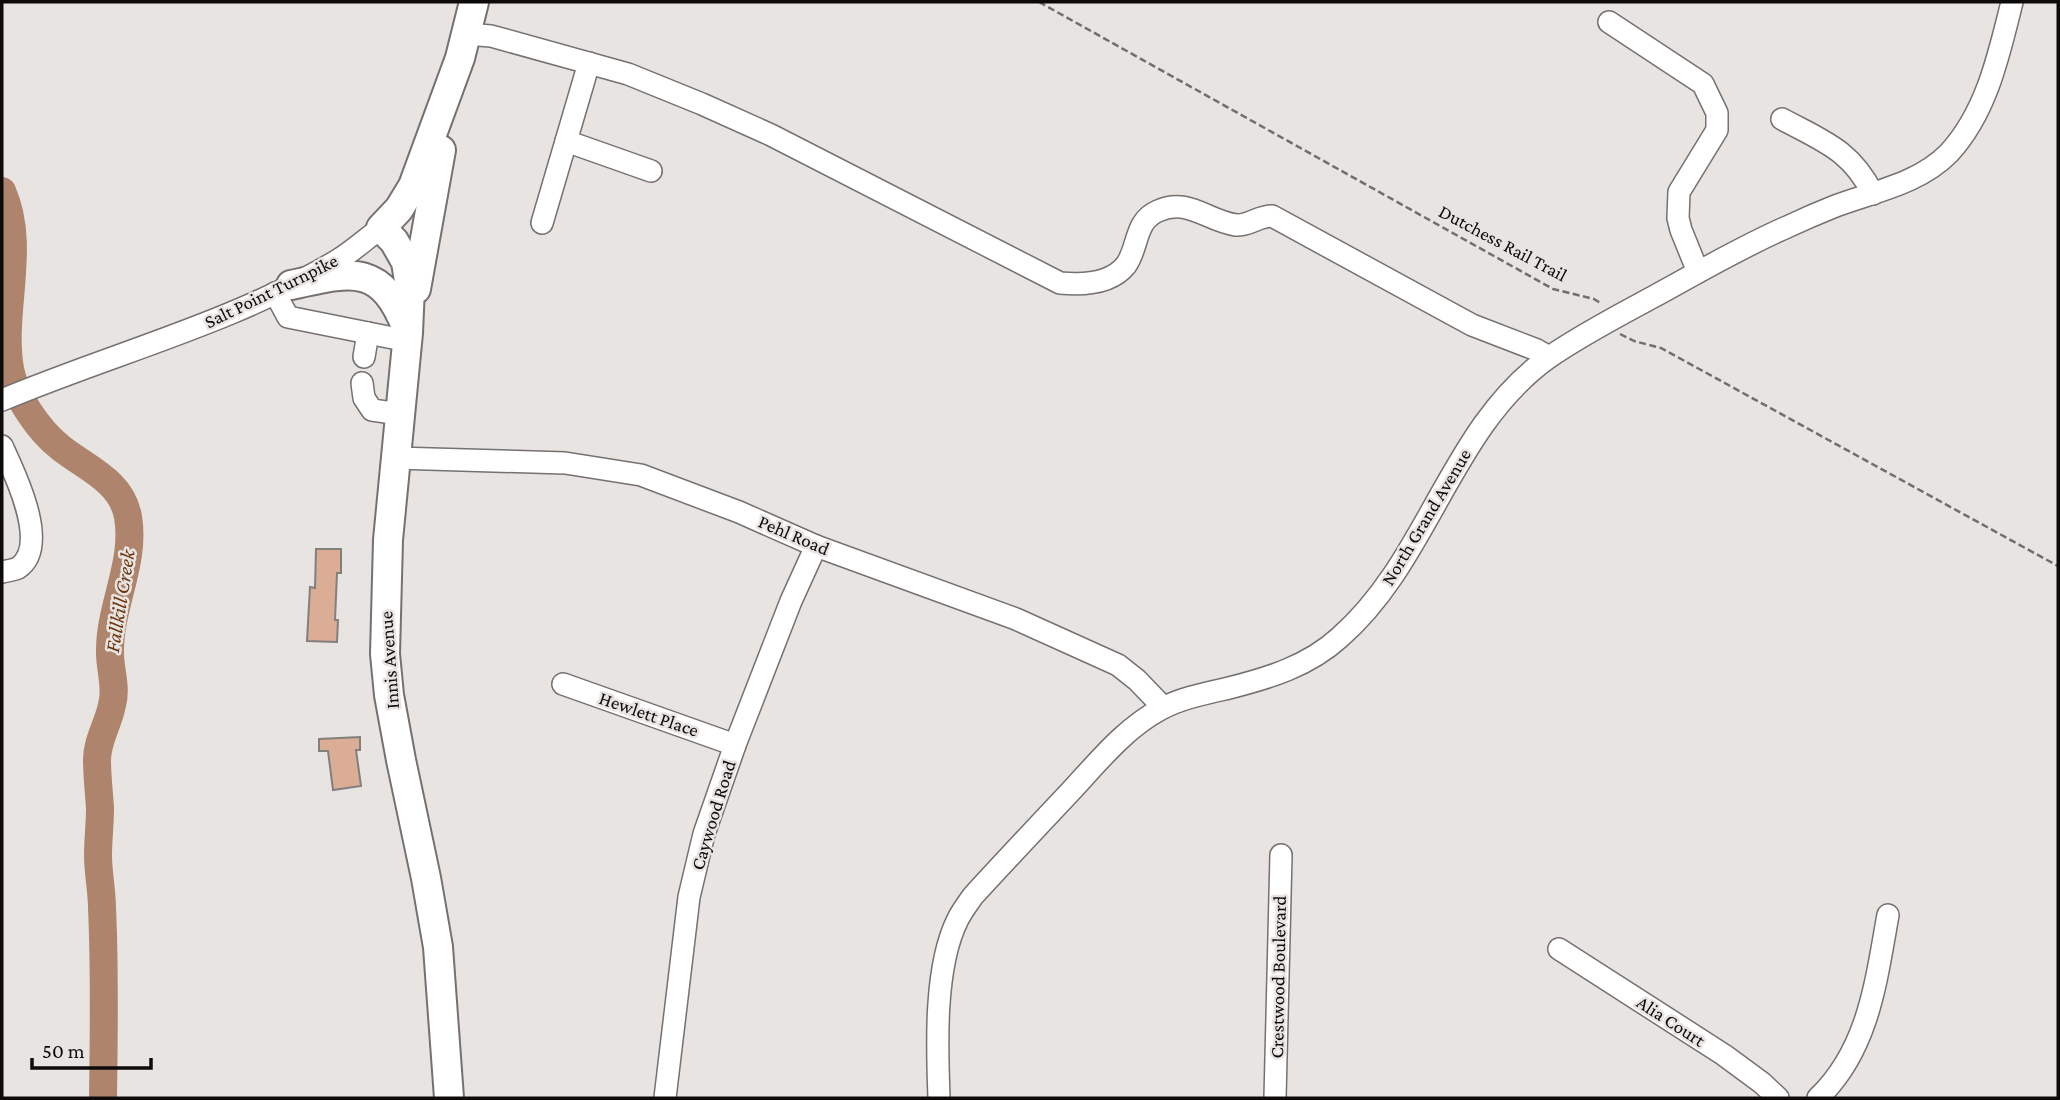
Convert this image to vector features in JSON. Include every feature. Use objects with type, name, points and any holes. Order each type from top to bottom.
[{"type":"main road","name":"Salt Point Turnpike","points":[[381,228],[399,209],[414,186],[463,46],[474,2]]},
{"type":"main road","points":[[408,337],[430,209],[463,46]]},
{"type":"main road","name":"Innis Avenue","points":[[381,228],[394,241],[406,262],[410,287],[408,337],[388,540],[386,654],[389,695],[439,947],[449,1098]]},
{"type":"main road","points":[[283,289],[336,275],[366,277],[385,288],[399,307],[408,337]]},
{"type":"street","name":"North Grand Avenue","points":[[939,1098],[938,1013],[948,945],[957,920],[973,896],[1108,751],[1163,707],[1281,674],[1318,654],[1340,638],[1390,579],[1423,528],[1476,435],[1497,405],[1524,377],[1549,357],[1612,319],[1782,229],[1928,170],[1949,152],[1967,128],[1983,99],[1998,58],[2012,2]]},
{"type":"street","points":[[1609,22],[1703,85],[1717,113],[1717,130],[1679,192],[1678,218],[1698,272]]},
{"type":"street","points":[[463,46],[491,36],[628,74],[771,135],[1060,283],[1078,285],[1114,275],[1125,266],[1140,226],[1148,216],[1160,209],[1188,206],[1233,225],[1244,225],[1262,216],[1272,216],[1472,325],[1549,357]]},
{"type":"street","points":[[542,223],[589,63]]},
{"type":"street","points":[[1782,119],[1841,151],[1863,173],[1873,194]]},
{"type":"street","points":[[566,141],[652,171]]},
{"type":"street","name":"Salt Point Turnpike","points":[[2,400],[184,333],[283,289],[340,259],[381,228]]},
{"type":"street","points":[[283,289],[288,317],[408,337]]},
{"type":"street","points":[[364,357],[368,332]]},
{"type":"street","points":[[362,383],[364,398],[372,410],[400,414]]},
{"type":"street","points":[[2,572],[18,568],[34,537],[18,480],[5,458]]},
{"type":"street","name":"Pehl Road","points":[[396,458],[565,463],[641,475],[739,512],[816,546],[1016,620],[1118,665],[1163,707]]},
{"type":"street","name":"Caywood Road","points":[[665,1098],[689,897],[704,834],[735,744],[791,600],[816,546]]},
{"type":"street","name":"Hewlett Place","points":[[563,684],[735,744]]},
{"type":"street","name":"Crestwood Boulevard","points":[[1275,1098],[1281,855]]},
{"type":"street","points":[[1818,1098],[1844,1067],[1862,1034],[1872,1002],[1888,915]]},
{"type":"street","name":"Alia Court","points":[[1559,949],[1724,1055],[1778,1098]]},
{"type":"path","name":"Dutchess Rail Trail","points":[[1040,2],[1553,289],[1599,302],[1622,336],[1661,348],[2058,566]]},
{"type":"building","points":[[316,549],[341,549],[341,573],[337,573],[337,642],[307,641],[310,587],[315,588]]},
{"type":"building","points":[[360,737],[360,750],[356,750],[361,786],[333,790],[328,751],[319,751],[319,739]]},
{"type":"waterway","name":"Fallkill Creek","points":[[2,191],[12,234],[8,347],[10,369],[17,390],[44,432],[61,448],[102,476],[119,494],[128,517],[126,568],[111,636],[113,698],[97,760],[100,808],[98,862],[104,955],[103,1098]]}]
